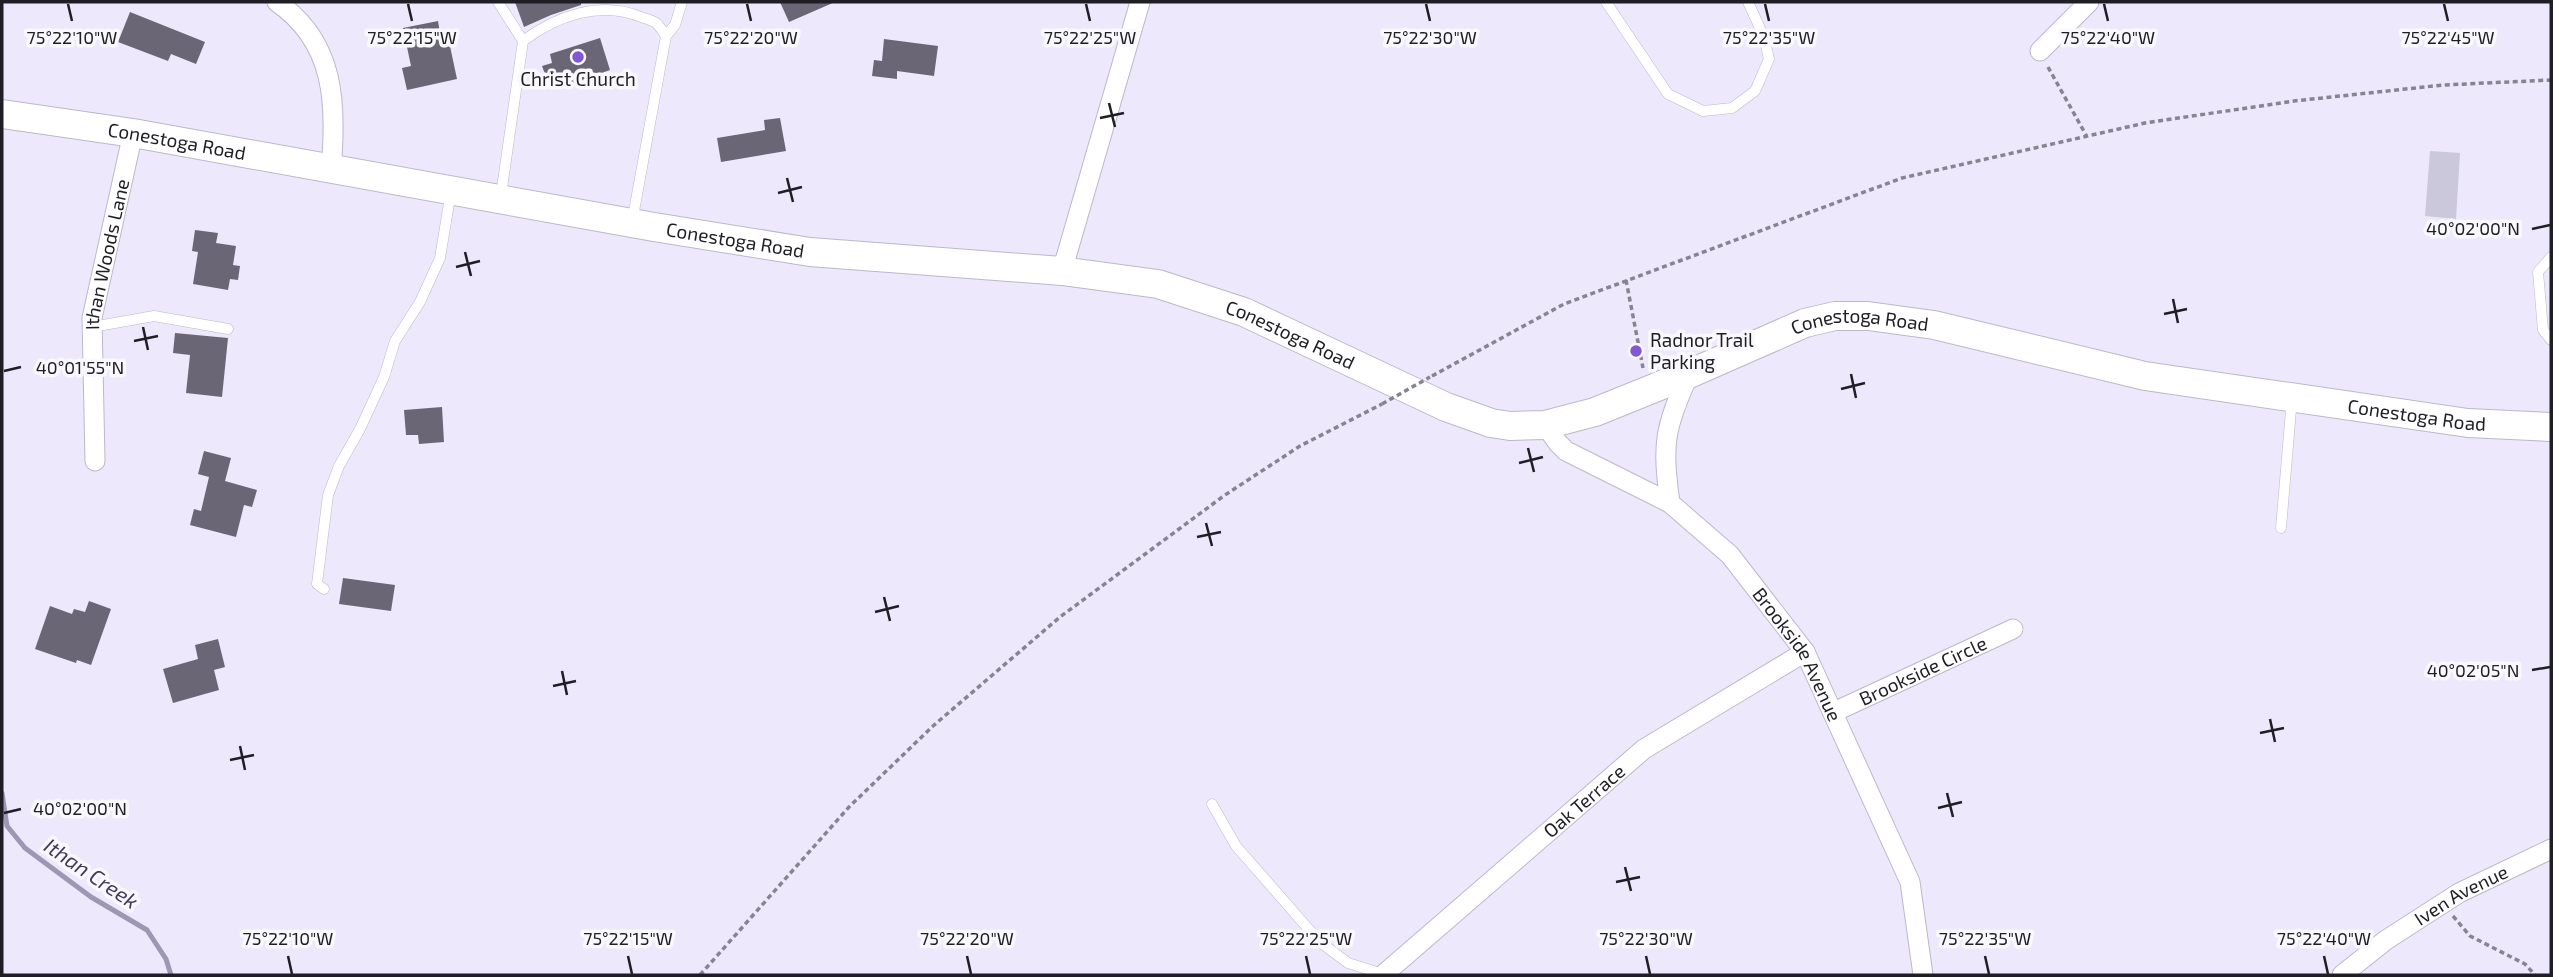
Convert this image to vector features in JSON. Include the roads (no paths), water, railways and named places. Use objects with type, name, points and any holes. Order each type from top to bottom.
[{"type":"main road","name":"Conestoga Road","points":[[2,114],[133,134],[810,252],[1062,271],[1158,284],[1244,312],[1468,416],[1510,426],[1545,425],[1595,412],[1805,323],[1835,316],[1868,316],[1934,325],[2145,376],[2468,423],[2551,427]]},
{"type":"street","points":[[276,2],[291,12],[316,42],[328,74],[335,122],[331,169]]},
{"type":"street","points":[[1062,271],[1140,2]]},
{"type":"street","points":[[2039,51],[2089,2]]},
{"type":"street","name":"Ithan Woods Lane","points":[[95,461],[92,318],[133,134]]},
{"type":"street","points":[[1670,503],[1665,440],[1671,412],[1689,374]]},
{"type":"street","name":"Brookside Avenue","points":[[1545,425],[1566,451],[1670,503],[1730,555],[1805,652],[1910,882],[1923,975]]},
{"type":"street","name":"Brookside Circle","points":[[1834,712],[2013,629]]},
{"type":"street","name":"Oak Terrace","points":[[1383,975],[1644,749],[1805,652]]},
{"type":"street","name":"Iven Avenue","points":[[2342,975],[2386,940],[2459,893],[2551,849]]},
{"type":"lane","points":[[498,2],[523,41],[500,199]]},
{"type":"lane","points":[[632,223],[666,36],[675,26],[682,2]]},
{"type":"lane","points":[[1606,2],[1668,94],[1703,111],[1732,108],[1755,91],[1769,59],[1764,37],[1748,2]]},
{"type":"lane","points":[[523,41],[560,19],[606,9],[631,12],[655,22],[666,36]]},
{"type":"lane","points":[[324,589],[317,584],[328,495],[339,466],[384,377],[395,341],[420,302],[440,258],[451,191]]},
{"type":"lane","points":[[2551,257],[2538,272],[2543,330],[2551,340]]},
{"type":"lane","points":[[92,327],[153,316],[228,329]]},
{"type":"lane","points":[[2281,528],[2292,398]]},
{"type":"lane","points":[[1212,804],[1236,846],[1320,942],[1349,963],[1383,975]]},
{"type":"waterway","name":"Ithan Creek","points":[[2,793],[7,826],[25,848],[91,897],[147,930],[166,959],[171,975]]},
{"type":"place","name":"Christ Church","points":[[578,57]]},
{"type":"place","name":"Radnor Trail Parking","points":[[1636,351]]}]
